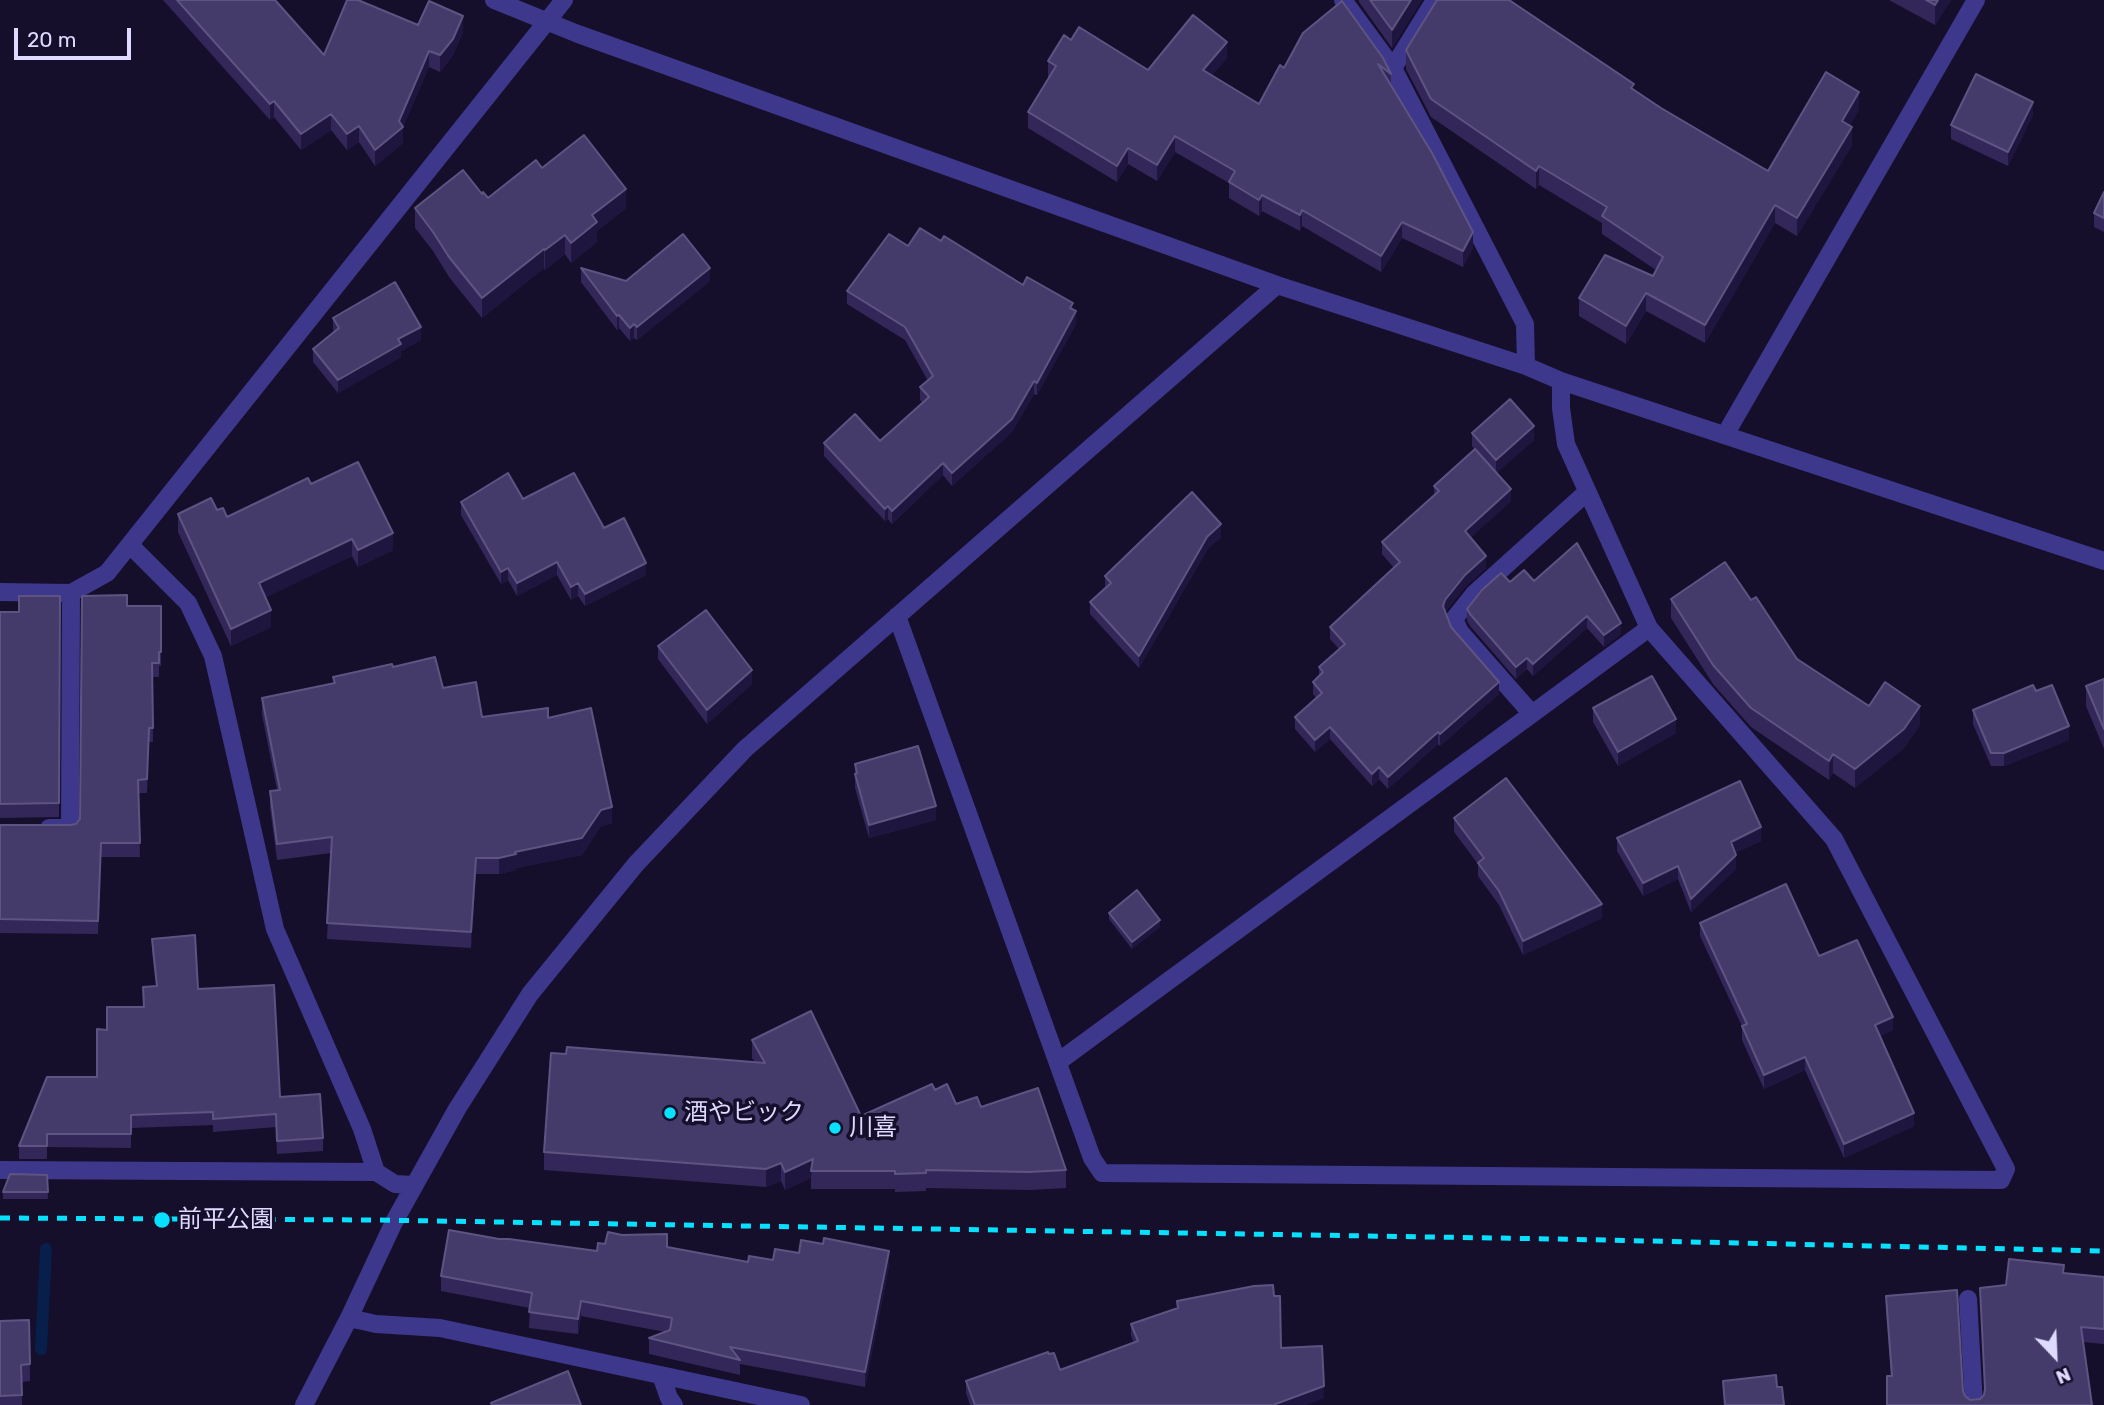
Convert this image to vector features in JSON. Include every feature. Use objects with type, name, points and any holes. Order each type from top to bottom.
[{"type":"street","points":[[494,0],[548,23],[1277,285],[2104,561]]},
{"type":"street","points":[[0,592],[71,593],[107,573],[564,0]]},
{"type":"street","points":[[1343,0],[1393,68],[1525,324],[1526,366]]},
{"type":"street","points":[[1393,68],[1435,0]]},
{"type":"street","points":[[1725,435],[1976,0]]},
{"type":"street","points":[[304,1405],[394,1222],[457,1109],[530,994],[636,864],[745,749],[1277,285]]},
{"type":"street","points":[[897,616],[1092,1158],[1102,1172],[2001,1180],[2007,1169],[1834,839],[1649,628],[1566,444],[1561,408],[1561,381]]},
{"type":"street","points":[[1532,715],[1461,632],[1454,619],[1474,594],[1587,492]]},
{"type":"street","points":[[130,545],[188,603],[213,656],[275,929],[362,1129],[376,1172]]},
{"type":"street","points":[[28,828],[70,828],[71,593]]},
{"type":"street","points":[[1058,1062],[1649,628]]},
{"type":"street","points":[[0,1170],[376,1172],[395,1184],[414,1185]]},
{"type":"street","points":[[1968,1299],[1974,1405]]},
{"type":"street","points":[[349,1318],[376,1324],[440,1328],[801,1405]]},
{"type":"street","points":[[662,1375],[674,1405]]},
{"type":"building","points":[[177,0],[275,0],[324,55],[347,0],[358,0],[418,25],[429,1],[463,16],[453,39],[440,55],[429,51],[399,121],[403,127],[375,150],[359,126],[347,134],[331,114],[301,134],[274,101],[270,104]]},
{"type":"building","points":[[1370,0],[1411,0],[1392,30]]},
{"type":"building","points":[[1437,0],[1509,0],[1634,84],[1631,88],[1661,108],[1768,171],[1826,72],[1859,92],[1842,121],[1852,127],[1797,218],[1775,205],[1705,325],[1646,293],[1626,326],[1579,298],[1605,255],[1653,276],[1663,257],[1602,216],[1607,207],[1539,166],[1536,171],[1431,99],[1406,50]]},
{"type":"building","points":[[1342,1],[1383,58],[1391,74],[1378,64],[1432,153],[1473,232],[1463,251],[1402,222],[1381,256],[1302,210],[1300,215],[1262,195],[1259,200],[1229,182],[1235,171],[1175,136],[1157,165],[1128,148],[1117,166],[1028,112],[1056,66],[1048,61],[1064,35],[1071,40],[1079,27],[1148,70],[1193,15],[1227,42],[1203,70],[1259,104],[1280,65],[1284,68],[1303,33]]},
{"type":"building","points":[[1976,74],[2033,102],[2008,152],[1951,125]]},
{"type":"building","points":[[584,135],[626,189],[592,215],[597,222],[571,243],[565,235],[482,298],[415,208],[463,170],[488,198],[536,160],[542,168]]},
{"type":"building","points":[[2104,192],[2104,218],[2094,213]]},
{"type":"building","points":[[920,228],[941,241],[944,236],[1023,285],[1027,277],[1073,303],[1070,308],[1076,311],[1037,383],[1034,381],[1012,419],[952,473],[943,463],[892,511],[888,506],[885,509],[824,443],[855,414],[880,441],[929,397],[920,387],[933,376],[905,327],[847,291],[889,234],[908,246]]},
{"type":"building","points":[[683,234],[710,268],[637,327],[634,324],[630,328],[617,316],[581,268],[626,281]]},
{"type":"building","points":[[395,282],[421,327],[398,339],[401,344],[338,380],[313,349],[339,328],[333,318]]},
{"type":"building","points":[[1510,399],[1534,426],[1496,460],[1472,433]]},
{"type":"building","points":[[1475,449],[1511,489],[1465,531],[1486,556],[1465,575],[1443,606],[1451,627],[1499,682],[1388,777],[1379,767],[1372,774],[1330,727],[1315,740],[1295,717],[1322,693],[1313,682],[1323,672],[1319,667],[1345,644],[1330,627],[1400,562],[1382,542],[1439,491],[1434,486]]},
{"type":"building","points":[[358,462],[393,533],[358,550],[352,539],[259,583],[271,610],[231,629],[178,514],[211,498],[217,510],[223,508],[227,517],[308,478],[311,484]]},
{"type":"building","points":[[508,473],[523,499],[574,473],[604,528],[624,518],[646,563],[585,594],[578,583],[571,587],[557,562],[517,583],[508,568],[501,572],[461,502]]},
{"type":"building","points":[[1192,492],[1221,524],[1207,537],[1139,656],[1090,602],[1111,583],[1105,576]]},
{"type":"building","points":[[1577,543],[1621,623],[1604,635],[1587,616],[1533,664],[1527,658],[1516,667],[1467,609],[1482,590],[1501,573],[1510,582],[1524,570],[1534,581]]},
{"type":"building","points":[[1725,562],[1751,600],[1756,597],[1797,659],[1869,706],[1885,682],[1920,706],[1904,729],[1855,769],[1833,754],[1829,761],[1751,708],[1713,665],[1671,599]]},
{"type":"building","points":[[127,595],[127,606],[161,606],[161,652],[159,663],[152,663],[153,728],[149,728],[147,779],[138,780],[140,843],[101,843],[98,921],[0,919],[0,825],[70,825],[76,824],[80,819],[82,596]]},
{"type":"building","points":[[19,596],[60,596],[59,803],[0,804],[0,612],[19,612]]},
{"type":"building","points":[[706,610],[752,670],[707,710],[658,646]]},
{"type":"building","points":[[435,657],[443,688],[476,682],[482,717],[548,708],[548,718],[591,708],[612,807],[601,810],[582,838],[499,858],[476,858],[471,932],[327,923],[332,837],[277,844],[270,791],[280,790],[262,698],[335,683],[333,677]]},
{"type":"building","points":[[1652,676],[1676,719],[1618,752],[1593,708]]},
{"type":"building","points":[[2104,679],[2104,729],[2086,686]]},
{"type":"building","points":[[2033,685],[2036,691],[2052,685],[2069,726],[2004,753],[1991,753],[1973,710]]},
{"type":"building","points":[[918,746],[936,806],[869,825],[855,774],[855,764]]},
{"type":"building","points":[[1506,778],[1602,904],[1523,941],[1499,891],[1478,863],[1484,858],[1454,818]]},
{"type":"building","points":[[1740,781],[1761,827],[1731,842],[1736,855],[1691,899],[1678,866],[1643,883],[1617,838]]},
{"type":"building","points":[[1786,884],[1819,956],[1857,940],[1893,1017],[1875,1025],[1914,1113],[1844,1144],[1805,1057],[1764,1075],[1742,1026],[1747,1024],[1700,923]]},
{"type":"building","points":[[1137,890],[1160,920],[1132,942],[1109,913]]},
{"type":"building","points":[[195,935],[198,989],[274,985],[280,1097],[320,1094],[323,1138],[277,1141],[276,1114],[213,1119],[213,1112],[131,1115],[131,1134],[47,1134],[47,1146],[19,1146],[47,1077],[97,1077],[97,1029],[107,1030],[107,1007],[144,1007],[143,987],[157,986],[152,939]]},
{"type":"building","points":[[811,1011],[861,1116],[932,1084],[935,1090],[947,1084],[956,1104],[977,1097],[981,1107],[1038,1088],[1066,1170],[926,1170],[926,1173],[895,1174],[895,1171],[811,1171],[813,1159],[785,1172],[781,1163],[766,1169],[544,1152],[551,1053],[566,1054],[567,1047],[765,1063],[752,1040]]},
{"type":"building","points":[[10,1174],[47,1175],[48,1192],[3,1192]]},
{"type":"building","points":[[449,1230],[597,1251],[598,1243],[605,1244],[608,1232],[622,1235],[667,1234],[667,1247],[748,1262],[749,1256],[773,1260],[775,1249],[799,1253],[801,1240],[823,1244],[824,1238],[889,1251],[865,1372],[730,1347],[740,1360],[649,1338],[670,1330],[672,1318],[581,1301],[578,1319],[529,1312],[532,1293],[441,1276]]},
{"type":"building","points":[[2009,1259],[2064,1265],[2063,1273],[2104,1277],[2104,1329],[2081,1327],[2092,1405],[1887,1405],[1887,1376],[1892,1376],[1886,1296],[1957,1290],[1963,1391],[1970,1400],[1980,1399],[1985,1389],[1980,1288],[2006,1285]]},
{"type":"building","points":[[1273,1285],[1274,1296],[1280,1296],[1281,1348],[1322,1346],[1324,1386],[1273,1405],[975,1405],[966,1381],[1048,1352],[1054,1353],[1060,1370],[1138,1341],[1131,1324],[1178,1308],[1177,1301],[1254,1286]]},
{"type":"building","points":[[29,1320],[30,1364],[21,1365],[22,1395],[0,1396],[0,1321]]},
{"type":"building","points":[[568,1371],[581,1405],[491,1403]]},
{"type":"building","points":[[1776,1375],[1777,1387],[1782,1387],[1784,1405],[1725,1405],[1723,1381]]},
{"type":"waterway","points":[[41,1349],[46,1249]]},
{"type":"railway","points":[[0,1218],[374,1220],[1556,1239],[2104,1251]]},
{"type":"place","name":"酒やビック","points":[[670,1113]]},
{"type":"place","name":"川喜","points":[[835,1128]]},
{"type":"place","name":"前平公園","points":[[162,1220]]}]
